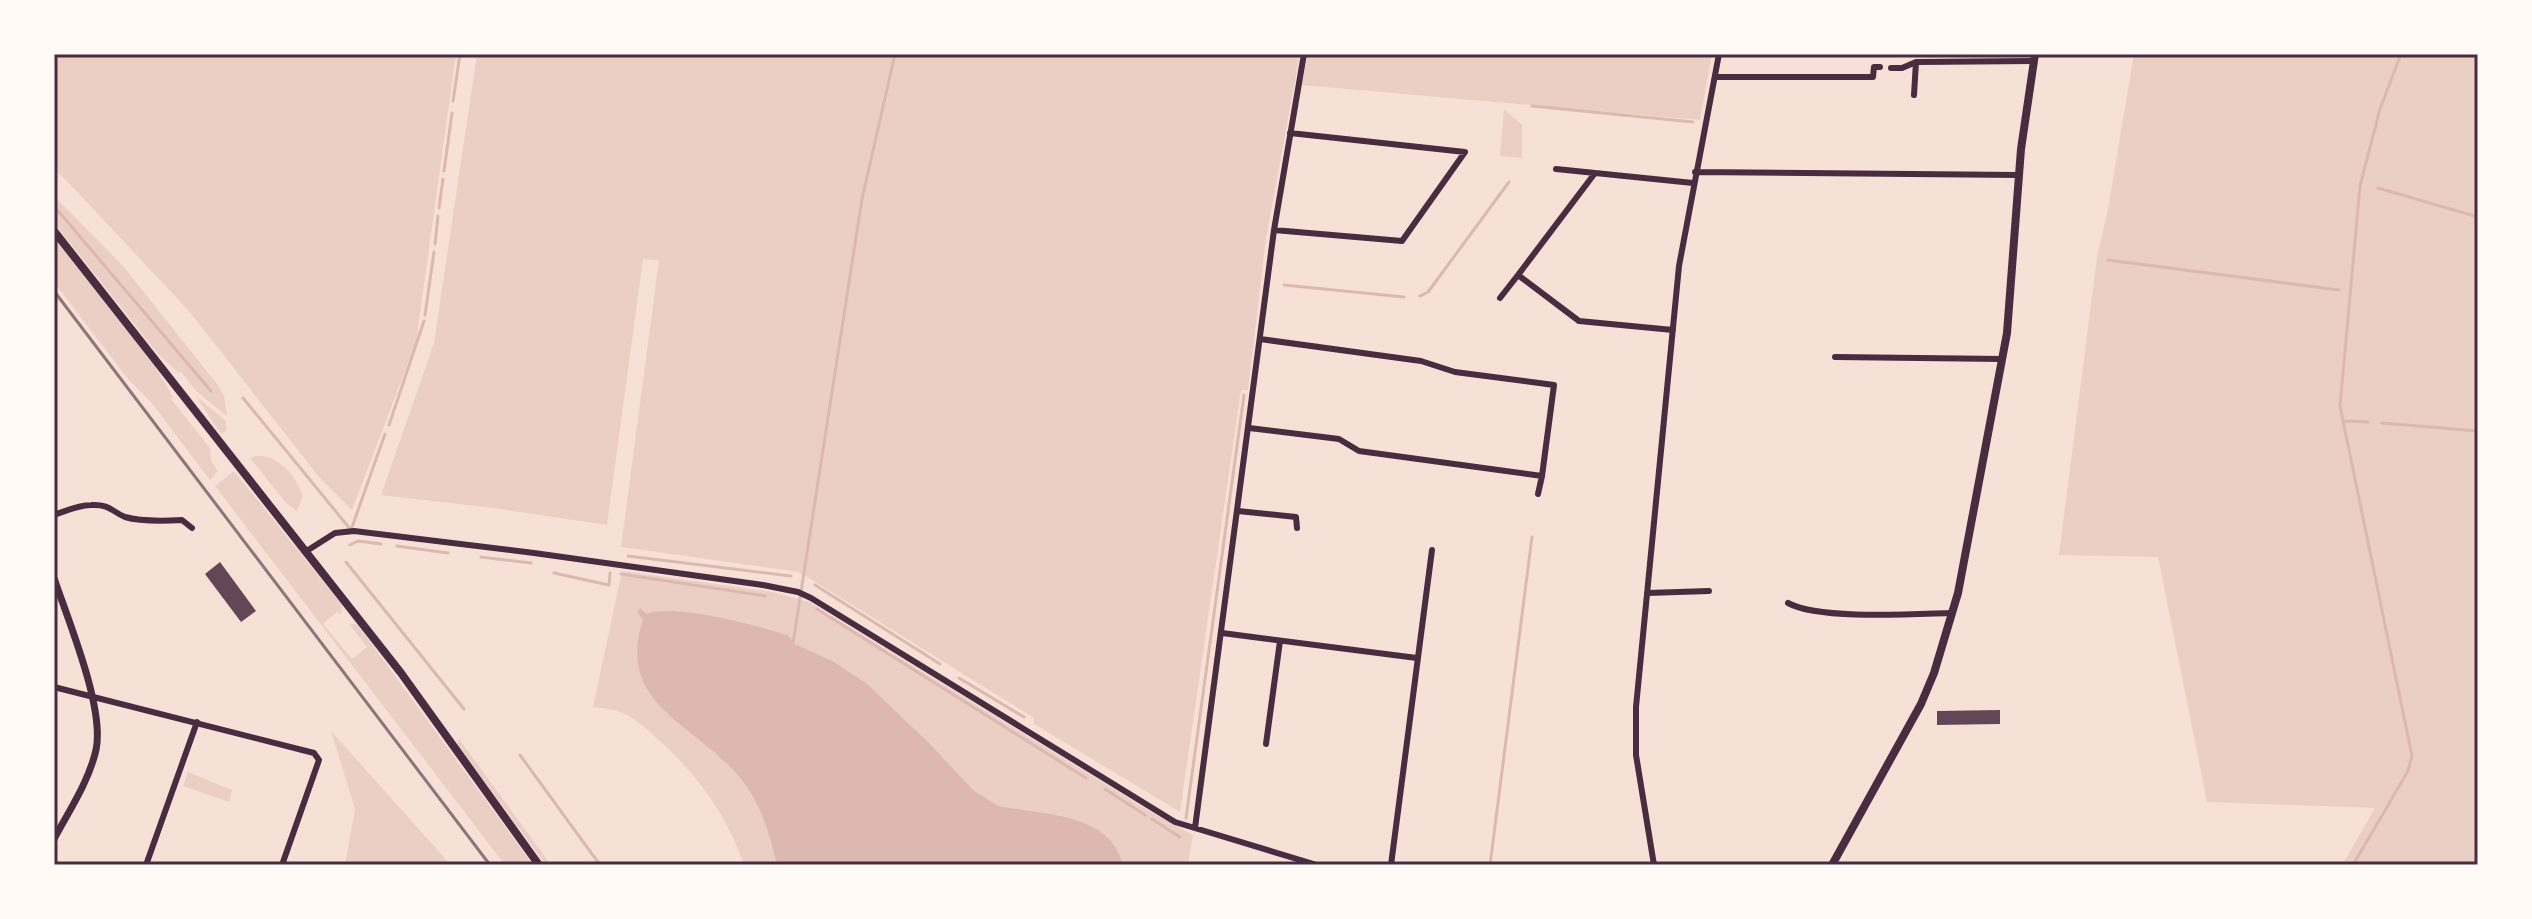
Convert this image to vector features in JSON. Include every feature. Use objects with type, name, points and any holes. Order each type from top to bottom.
[{"type":"main road","points":[[1832,865],[1921,704],[1952,613],[1966,556],[2010,307],[2018,175],[2034,58]]},
{"type":"main road","points":[[54,231],[401,673],[539,865]]},
{"type":"street","points":[[1195,828],[1274,230],[1304,54]]},
{"type":"street","points":[[1654,865],[1636,755],[1636,707],[1679,266],[1719,54]]},
{"type":"street","points":[[1891,68],[1902,68],[1916,62],[2034,58]]},
{"type":"street","points":[[1914,95],[1916,62]]},
{"type":"street","points":[[1715,77],[1873,77],[1874,67],[1880,67]]},
{"type":"street","points":[[1274,230],[1402,241],[1465,152],[1290,133]]},
{"type":"street","points":[[1556,169],[1693,183]]},
{"type":"street","points":[[1695,172],[2018,175]]},
{"type":"street","points":[[1500,298],[1595,173]]},
{"type":"street","points":[[1518,275],[1579,321],[1673,330]]},
{"type":"street","points":[[1260,339],[1421,361],[1455,372],[1554,385],[1538,494]]},
{"type":"street","points":[[1835,357],[2002,359]]},
{"type":"street","points":[[1249,428],[1339,439],[1359,451],[1542,476]]},
{"type":"street","points":[[54,515],[80,506],[101,505],[113,508],[123,516],[182,520],[192,528]]},
{"type":"street","points":[[1238,511],[1296,517],[1297,528]]},
{"type":"street","points":[[305,552],[335,533],[354,531],[763,585],[801,594],[1175,822],[1317,865]]},
{"type":"street","points":[[1391,865],[1432,550]]},
{"type":"street","points":[[54,578],[93,697],[97,723],[96,750],[88,774],[54,839]]},
{"type":"street","points":[[1647,593],[1709,591]]},
{"type":"street","points":[[1788,603],[1824,612],[1952,613]]},
{"type":"street","points":[[1222,633],[1417,658]]},
{"type":"street","points":[[1266,744],[1280,641]]},
{"type":"street","points":[[54,687],[314,753],[319,760],[282,865]]},
{"type":"street","points":[[146,865],[197,722]]},
{"type":"shaded area","points":[[59,54],[456,54],[416,342],[352,510],[319,477],[189,311],[54,170],[54,81]]},
{"type":"shaded area","points":[[477,54],[1300,54],[1266,239],[1248,390],[1241,390],[1180,812],[1034,724],[1034,718],[799,572],[621,547],[659,260],[643,259],[607,525],[381,495],[434,343]]},
{"type":"shaded area","points":[[1308,54],[1712,54],[1700,120],[1302,85]]},
{"type":"shaded area","points":[[2134,54],[2478,54],[2478,865],[2342,865],[2375,808],[2207,802],[2158,557],[2059,555],[2097,257]]},
{"type":"shaded area","points":[[1504,109],[1522,125],[1522,158],[1500,156]]},
{"type":"shaded area","points":[[54,196],[124,267],[217,384],[224,396],[227,416],[159,355],[54,223]]},
{"type":"shaded area","points":[[54,238],[154,365],[173,397],[171,399],[210,448],[211,461],[218,471],[210,480],[54,282]]},
{"type":"shaded area","points":[[196,396],[226,421],[226,431],[221,434]]},
{"type":"shaded area","points":[[250,458],[271,459],[291,474],[303,496],[297,511],[286,503]]},
{"type":"shaded area","points":[[234,471],[342,605],[341,615],[338,611],[323,624],[352,659],[367,647],[349,624],[357,624],[533,865],[505,865],[215,486]]},
{"type":"shaded area","points":[[622,571],[773,592],[809,602],[1193,835],[1188,865],[744,865],[721,814],[676,756],[628,716],[616,710],[593,707]]},
{"type":"shaded area","points":[[640,608],[647,614],[660,611],[696,613],[789,636],[793,643],[834,662],[867,684],[973,790],[998,806],[1053,815],[1089,825],[1116,848],[1123,865],[777,865],[762,815],[743,781],[662,708],[648,690],[640,671],[637,648],[643,620],[637,612]]},
{"type":"shaded area","points":[[331,731],[451,865],[345,865],[355,809]]},
{"type":"shaded area","points":[[459,739],[551,865],[546,865],[457,744]]},
{"type":"shaded area","points":[[188,772],[232,790],[229,802],[183,786]]},
{"type":"building","points":[[220,562],[256,611],[241,622],[205,574]]},
{"type":"building","points":[[2000,710],[2000,724],[1937,725],[1937,711]]},
{"type":"waterway","points":[[453,101],[460,54]]},
{"type":"waterway","points":[[793,643],[862,199],[895,54]]},
{"type":"waterway","points":[[2353,865],[2408,771],[2412,756],[2340,406],[2360,186],[2380,109],[2401,54]]},
{"type":"waterway","points":[[1532,106],[1693,122]]},
{"type":"waterway","points":[[444,171],[452,113]]},
{"type":"waterway","points":[[439,208],[443,179]]},
{"type":"waterway","points":[[1420,296],[1428,292],[1509,182]]},
{"type":"waterway","points":[[2378,188],[2478,217]]},
{"type":"waterway","points":[[54,206],[211,391]]},
{"type":"waterway","points":[[435,244],[438,216]]},
{"type":"waterway","points":[[425,315],[434,252]]},
{"type":"waterway","points":[[2108,260],[2339,290]]},
{"type":"waterway","points":[[1284,285],[1404,297]]},
{"type":"waterway","points":[[389,425],[424,321]]},
{"type":"waterway","points":[[1186,818],[1244,395]]},
{"type":"waterway","points":[[243,398],[351,530]]},
{"type":"waterway","points":[[2344,421],[2368,422]]},
{"type":"waterway","points":[[2382,423],[2478,431]]},
{"type":"waterway","points":[[351,530],[385,434]]},
{"type":"waterway","points":[[1490,865],[1532,537]]},
{"type":"waterway","points":[[350,545],[358,541],[381,544]]},
{"type":"waterway","points":[[397,546],[448,553]]},
{"type":"waterway","points":[[628,556],[791,576]]},
{"type":"waterway","points":[[481,557],[531,563]]},
{"type":"waterway","points":[[346,562],[464,709]]},
{"type":"waterway","points":[[554,573],[609,585],[610,573]]},
{"type":"waterway","points":[[621,574],[765,596]]},
{"type":"waterway","points":[[815,585],[940,664]]},
{"type":"waterway","points":[[817,609],[1086,778]]},
{"type":"waterway","points":[[959,678],[1024,717]]},
{"type":"waterway","points":[[520,755],[600,865]]},
{"type":"waterway","points":[[1105,789],[1145,815]]},
{"type":"waterway","points":[[1152,819],[1180,837]]},
{"type":"railway","points":[[54,291],[490,865]]}]
